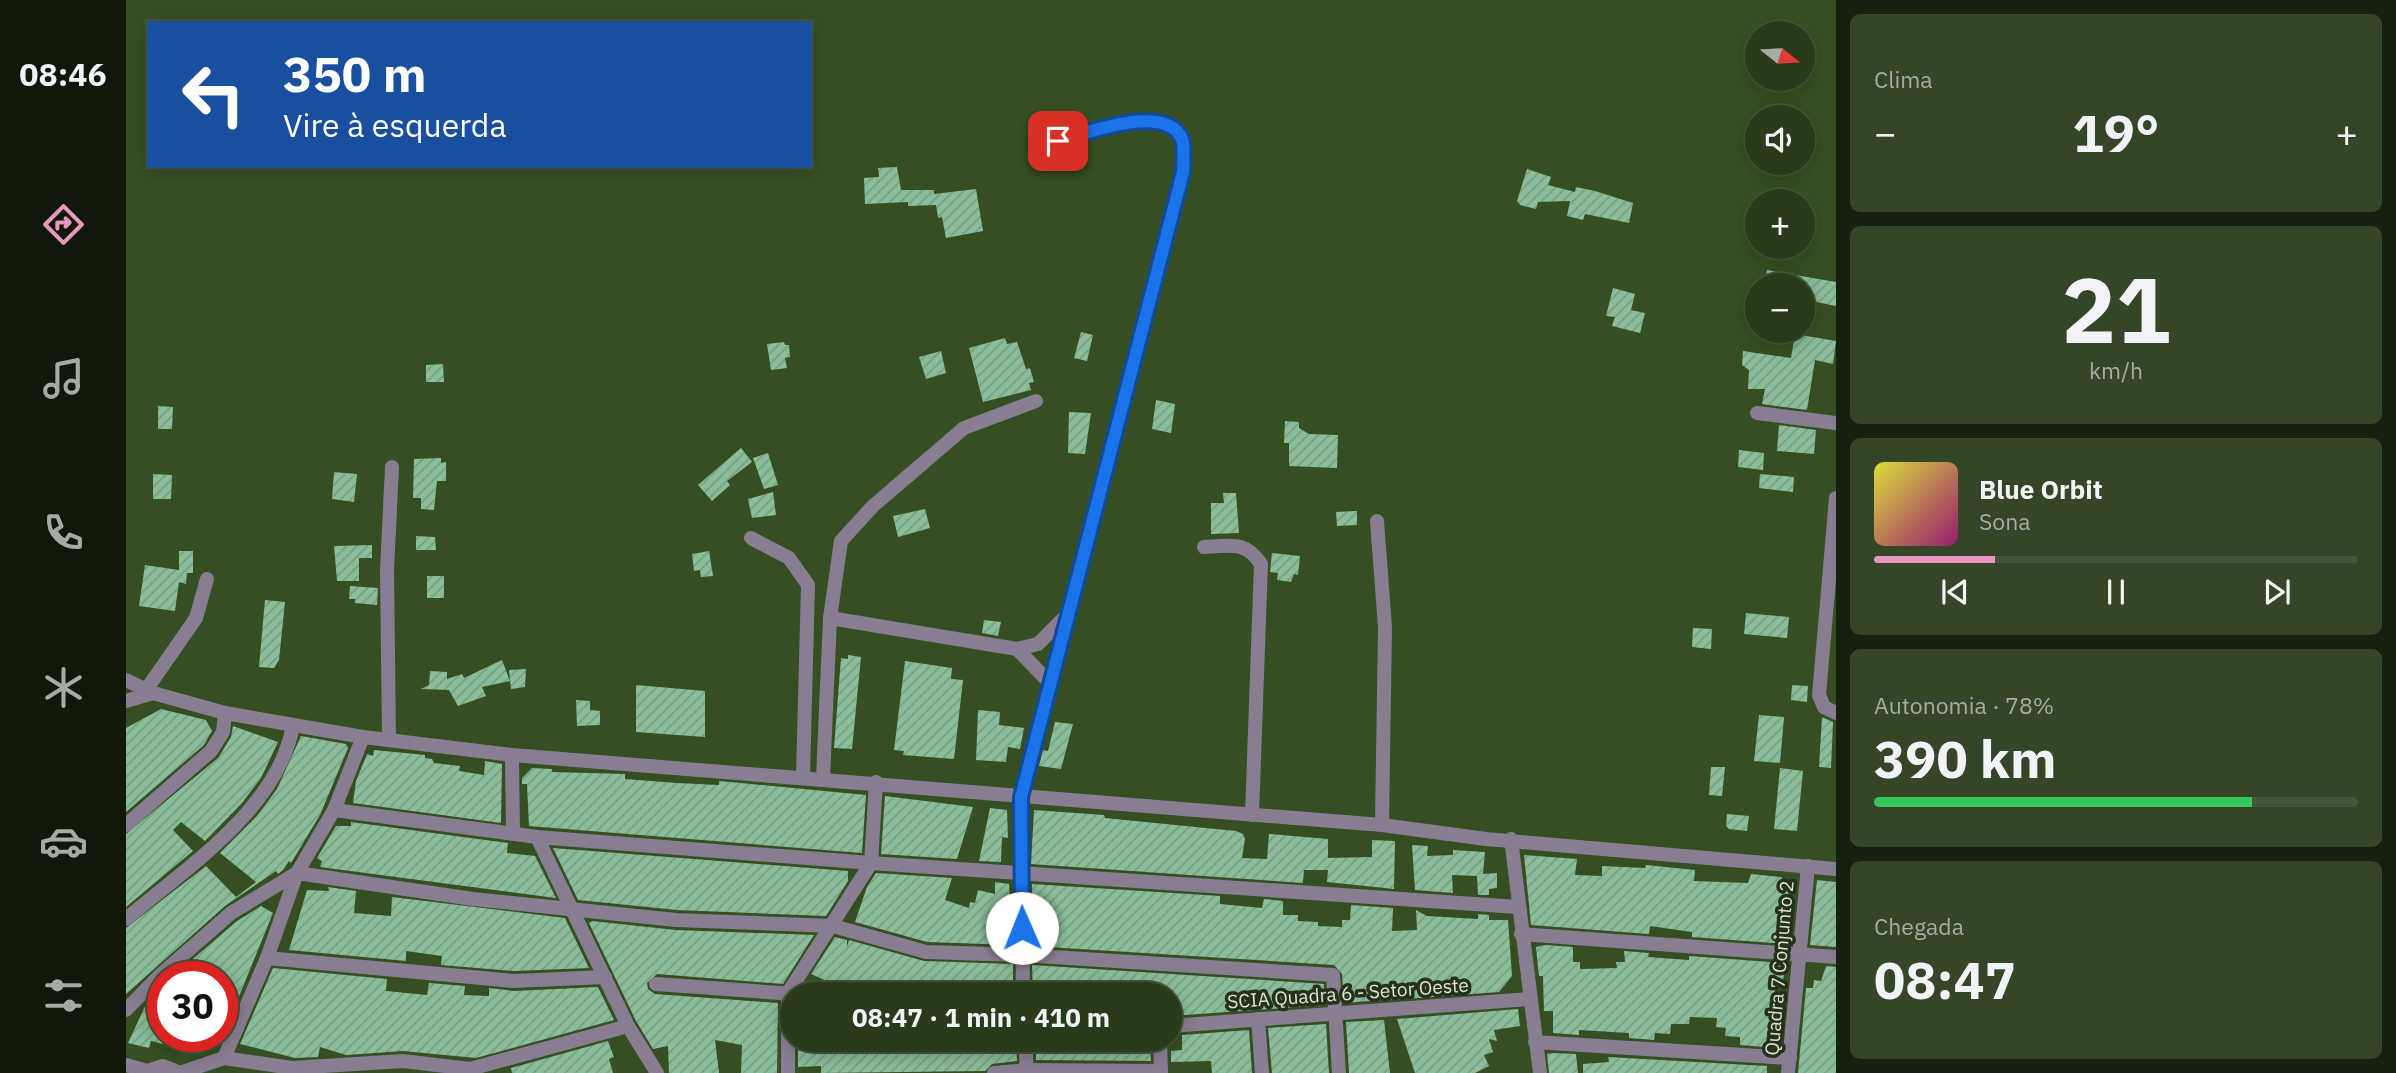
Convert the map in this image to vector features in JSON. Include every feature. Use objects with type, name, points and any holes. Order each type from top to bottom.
[{"type":"street","points":[[1023,982],[1021,797],[1183,172],[1183,140],[1173,126],[1147,119],[1058,141]]},
{"type":"street","points":[[823,778],[830,618],[841,541],[873,506],[964,428],[1037,401]]},
{"type":"street","points":[[1757,413],[1836,423]]},
{"type":"street","points":[[389,740],[387,570],[392,467]]},
{"type":"street","points":[[1836,498],[1819,695],[1824,707],[1836,713]]},
{"type":"street","points":[[1377,521],[1385,627],[1382,825]]},
{"type":"street","points":[[751,538],[789,558],[808,585],[803,776]]},
{"type":"street","points":[[1205,547],[1235,545],[1252,551],[1261,565],[1252,815]]},
{"type":"street","points":[[126,701],[149,692],[196,618],[207,579]]},
{"type":"street","points":[[830,618],[1017,649],[1038,644],[1068,613]]},
{"type":"street","points":[[1017,649],[1050,683]]},
{"type":"street","points":[[126,680],[149,692],[225,713],[363,737],[512,755],[803,776],[1021,797],[1382,825],[1836,869]]},
{"type":"street","points":[[126,825],[211,751],[223,732],[225,713]]},
{"type":"street","points":[[126,919],[243,818],[274,777],[291,739],[293,725]]},
{"type":"street","points":[[212,1073],[224,1058],[267,958],[296,873],[334,810],[363,737]]},
{"type":"street","points":[[512,755],[513,833]]},
{"type":"street","points":[[798,982],[871,863],[876,782]]},
{"type":"street","points":[[334,810],[537,837],[871,863],[1518,907]]},
{"type":"street","points":[[537,837],[628,1026],[657,1073]]},
{"type":"street","points":[[1511,839],[1528,999],[1540,1073]]},
{"type":"street","name":"Quadra 7 Conjunto 2","points":[[1788,1073],[1808,866]]},
{"type":"street","points":[[126,1010],[158,977],[231,913],[296,873],[473,899],[676,920],[833,926],[926,953],[1022,955],[1333,975],[1339,1073]]},
{"type":"street","points":[[1521,934],[1836,957]]},
{"type":"street","points":[[267,958],[514,981],[605,977]]},
{"type":"street","points":[[656,984],[780,992]]},
{"type":"street","name":"SCIA Quadra 6 - Setor Oeste","points":[[1182,1025],[1528,999]]},
{"type":"street","points":[[1258,1019],[1262,1073]]},
{"type":"street","points":[[126,1065],[143,1071],[163,1066],[181,1073],[224,1058],[295,1071],[403,1061],[470,1069],[628,1026]]},
{"type":"street","points":[[1535,1042],[1790,1058]]},
{"type":"street","points":[[788,1073],[789,1052]]},
{"type":"street","points":[[1026,1052],[1027,1071]]},
{"type":"street","points":[[994,1073],[1161,1072],[1160,1052]]},
{"type":"building","points":[[897,167],[901,190],[934,190],[934,194],[976,189],[983,231],[946,238],[942,217],[938,218],[936,205],[908,206],[908,202],[865,204],[864,178],[879,177],[878,168]]},
{"type":"building","points":[[1527,169],[1551,177],[1548,185],[1575,192],[1576,187],[1595,191],[1633,203],[1629,223],[1585,214],[1583,220],[1567,216],[1570,201],[1538,202],[1536,209],[1520,205],[1517,201]]},
{"type":"building","points":[[1815,278],[1836,282],[1836,306],[1815,302]]},
{"type":"building","points":[[1613,288],[1635,294],[1631,310],[1645,313],[1640,333],[1612,326],[1615,317],[1606,316]]},
{"type":"building","points":[[1081,332],[1093,335],[1087,361],[1074,358]]},
{"type":"building","points":[[1815,337],[1836,341],[1833,364],[1815,360],[1807,410],[1762,404],[1765,389],[1748,389],[1749,370],[1742,365],[1743,351],[1791,358],[1794,343],[1815,343]]},
{"type":"building","points":[[1005,338],[1007,344],[1017,342],[1026,369],[1030,368],[1034,382],[1029,383],[1031,390],[983,402],[969,348]]},
{"type":"building","points":[[784,342],[789,345],[790,357],[785,358],[787,368],[771,370],[767,344]]},
{"type":"building","points":[[941,351],[946,373],[926,379],[919,357]]},
{"type":"building","points":[[443,364],[444,382],[426,382],[426,365]]},
{"type":"building","points":[[1156,400],[1175,404],[1171,433],[1152,429]]},
{"type":"building","points":[[158,406],[173,407],[172,429],[158,429]]},
{"type":"building","points":[[1069,412],[1091,413],[1085,454],[1068,453]]},
{"type":"building","points":[[1285,421],[1299,422],[1299,428],[1309,434],[1338,435],[1337,468],[1289,466],[1289,443],[1284,443]]},
{"type":"building","points":[[1779,425],[1816,430],[1814,454],[1777,451]]},
{"type":"building","points":[[741,448],[752,462],[727,481],[730,485],[712,501],[698,485]]},
{"type":"building","points":[[1739,450],[1764,453],[1763,470],[1738,467]]},
{"type":"building","points":[[768,453],[778,485],[764,489],[753,458]]},
{"type":"building","points":[[441,458],[441,463],[446,462],[446,481],[437,481],[434,510],[421,509],[421,498],[413,498],[414,459]]},
{"type":"building","points":[[334,472],[357,474],[354,502],[332,499]]},
{"type":"building","points":[[153,474],[172,475],[171,499],[153,499]]},
{"type":"building","points":[[1760,474],[1794,477],[1793,492],[1759,488]]},
{"type":"building","points":[[773,492],[776,515],[752,518],[748,499]]},
{"type":"building","points":[[1223,493],[1236,493],[1239,533],[1211,534],[1211,503],[1224,503]]},
{"type":"building","points":[[925,509],[930,528],[898,537],[893,516]]},
{"type":"building","points":[[1357,511],[1357,525],[1337,526],[1336,512]]},
{"type":"building","points":[[416,536],[435,537],[436,550],[416,550]]},
{"type":"building","points":[[372,545],[372,558],[359,558],[359,581],[337,581],[334,546]]},
{"type":"building","points":[[179,551],[193,551],[193,573],[187,573],[186,584],[179,582],[175,611],[139,606],[145,565],[179,570]]},
{"type":"building","points":[[709,551],[713,576],[701,577],[700,570],[694,571],[692,554]]},
{"type":"building","points":[[1272,553],[1300,556],[1298,575],[1294,574],[1291,582],[1277,580],[1278,573],[1270,572]]},
{"type":"building","points":[[427,576],[444,576],[444,598],[427,598]]},
{"type":"building","points":[[350,586],[378,588],[377,605],[355,603],[355,599],[349,599]]},
{"type":"building","points":[[265,600],[285,602],[279,660],[274,668],[259,667]]},
{"type":"building","points":[[1746,613],[1789,617],[1787,638],[1744,634]]},
{"type":"building","points":[[984,620],[1001,622],[998,636],[982,633]]},
{"type":"building","points":[[1693,628],[1712,629],[1711,649],[1692,647]]},
{"type":"building","points":[[848,655],[861,657],[852,749],[834,748],[841,658],[848,659]]},
{"type":"building","points":[[502,660],[510,681],[482,687],[486,696],[458,706],[449,690],[421,689],[429,685],[430,671],[447,672],[447,679],[462,674],[464,678]]},
{"type":"building","points":[[905,661],[952,668],[951,679],[963,680],[954,759],[903,755],[904,751],[894,750]]},
{"type":"building","points":[[526,669],[525,687],[511,689],[509,670]]},
{"type":"building","points":[[636,685],[705,691],[705,737],[636,732]]},
{"type":"building","points":[[1792,685],[1808,686],[1807,702],[1791,700]]},
{"type":"building","points":[[576,700],[590,701],[590,710],[600,711],[600,725],[577,726]]},
{"type":"building","points":[[161,709],[206,720],[212,731],[204,745],[126,812],[126,728]]},
{"type":"building","points":[[978,710],[1000,712],[999,725],[1024,728],[1020,749],[1008,747],[1006,762],[976,760]]},
{"type":"building","points":[[1759,715],[1784,717],[1780,763],[1754,761]]},
{"type":"building","points":[[1822,717],[1833,722],[1831,768],[1819,767]]},
{"type":"building","points":[[1055,722],[1073,724],[1061,769],[1039,766],[1043,750],[1048,751]]},
{"type":"building","points":[[233,726],[278,742],[261,778],[242,803],[205,841],[181,822],[173,830],[193,851],[126,907],[126,834],[218,758],[231,737]]},
{"type":"building","points":[[301,736],[346,744],[348,748],[320,815],[291,863],[289,861],[278,874],[276,871],[225,906],[163,961],[147,961],[147,975],[126,994],[126,928],[206,866],[236,897],[256,882],[220,853],[257,816],[277,789]]},
{"type":"building","points":[[374,750],[425,755],[425,758],[432,759],[434,763],[460,766],[459,771],[484,775],[485,761],[502,764],[501,823],[353,803],[356,781],[367,754],[373,756]]},
{"type":"building","points":[[1711,767],[1725,767],[1722,796],[1709,795]]},
{"type":"building","points":[[532,768],[552,769],[552,772],[625,774],[625,779],[719,785],[719,781],[866,795],[862,853],[529,826],[527,784],[522,784],[522,778]]},
{"type":"building","points":[[1780,768],[1803,771],[1797,831],[1774,829]]},
{"type":"building","points":[[885,796],[973,807],[957,859],[881,854]]},
{"type":"building","points":[[990,808],[1007,810],[1008,838],[1002,837],[1001,862],[979,861]]},
{"type":"building","points":[[1034,810],[1104,815],[1105,818],[1236,831],[1243,834],[1245,839],[1242,858],[1267,859],[1269,834],[1328,839],[1328,858],[1372,857],[1372,840],[1395,841],[1394,889],[1327,882],[1328,870],[1304,870],[1303,883],[1031,864]]},
{"type":"building","points":[[1727,814],[1749,816],[1747,831],[1729,829],[1726,826]]},
{"type":"building","points":[[351,822],[508,843],[507,853],[535,856],[556,898],[320,867],[322,861],[317,858],[336,826],[351,826]]},
{"type":"building","points":[[1412,845],[1428,846],[1427,856],[1453,855],[1453,850],[1485,852],[1483,874],[1497,873],[1497,888],[1489,889],[1489,895],[1478,895],[1477,876],[1452,875],[1453,893],[1415,890]]},
{"type":"building","points":[[553,848],[848,871],[848,881],[826,916],[677,910],[578,900]]},
{"type":"building","points":[[1524,855],[1577,859],[1575,875],[1602,876],[1602,866],[1645,868],[1646,865],[1695,870],[1694,881],[1748,883],[1751,874],[1781,877],[1789,886],[1786,944],[1692,937],[1692,932],[1650,926],[1649,934],[1531,925]]},
{"type":"building","points":[[876,873],[952,878],[945,900],[969,908],[970,902],[975,903],[978,890],[995,894],[995,882],[1009,884],[1013,945],[927,942],[855,922],[867,887]]},
{"type":"building","points":[[1817,880],[1836,882],[1836,947],[1810,945]]},
{"type":"building","points":[[1032,884],[1220,896],[1220,904],[1262,908],[1264,899],[1283,901],[1283,915],[1298,915],[1298,921],[1318,922],[1318,926],[1342,927],[1342,920],[1350,920],[1351,905],[1393,908],[1392,931],[1417,930],[1416,910],[1427,916],[1478,919],[1478,914],[1489,915],[1489,920],[1508,920],[1512,976],[1499,992],[1391,1000],[1387,988],[1380,989],[1382,1000],[1344,1003],[1342,974],[1334,965],[1032,946]]},
{"type":"building","points":[[328,887],[356,891],[354,913],[391,916],[392,897],[565,918],[589,968],[514,971],[441,965],[442,956],[406,951],[406,961],[289,950],[307,890],[329,891]]},
{"type":"building","points":[[261,906],[273,913],[238,999],[238,961],[190,961],[237,921]]},
{"type":"building","points":[[592,921],[676,930],[814,935],[784,982],[780,984],[657,974],[647,983],[648,989],[655,994],[778,1003],[777,1073],[741,1073],[742,1045],[715,1040],[719,1073],[669,1073],[668,1046],[653,1049],[636,1021],[589,923]]},
{"type":"building","points":[[835,937],[847,940],[847,947],[849,940],[924,961],[1013,964],[1013,982],[829,982],[811,974]]},
{"type":"building","points":[[1536,947],[1573,947],[1573,962],[1580,962],[1580,969],[1617,968],[1616,962],[1625,962],[1624,951],[1649,953],[1648,957],[1689,960],[1689,956],[1785,963],[1783,983],[1776,983],[1774,1000],[1774,1015],[1784,1016],[1777,1048],[1740,1045],[1740,1037],[1725,1036],[1726,1028],[1716,1027],[1717,1018],[1690,1017],[1689,1024],[1671,1024],[1670,1034],[1655,1033],[1654,1040],[1629,1038],[1629,1033],[1579,1030],[1579,1035],[1553,1033],[1553,1011],[1544,1011],[1543,976],[1539,976]]},
{"type":"building","points":[[1032,965],[1324,984],[1325,1005],[1182,1015],[1182,982],[1033,982]]},
{"type":"building","points":[[1826,966],[1836,967],[1836,1073],[1798,1073],[1806,988],[1813,988],[1814,980],[1821,981]]},
{"type":"building","points":[[273,968],[387,979],[386,991],[427,995],[429,983],[465,986],[464,995],[489,996],[489,988],[514,991],[598,987],[614,1020],[476,1058],[403,1051],[346,1055],[320,1047],[318,1057],[295,1058],[240,1044]]},
{"type":"building","points":[[147,1002],[147,1048],[128,1043]]},
{"type":"building","points":[[1518,1009],[1520,1026],[1494,1030],[1497,1041],[1489,1039],[1493,1052],[1484,1055],[1489,1066],[1475,1073],[1415,1073],[1397,1019]]},
{"type":"building","points":[[1384,1020],[1390,1073],[1349,1073],[1346,1022]]},
{"type":"building","points":[[1326,1024],[1329,1073],[1272,1073],[1268,1028]]},
{"type":"building","points":[[1249,1030],[1252,1073],[1212,1073],[1211,1061],[1171,1062],[1171,1052],[1182,1052],[1182,1035]]},
{"type":"building","points":[[608,1041],[614,1057],[609,1059],[613,1073],[512,1073],[511,1068]]},
{"type":"building","points":[[798,1052],[1016,1052],[1017,1061],[992,1064],[985,1071],[821,1073],[821,1066],[798,1067]]},
{"type":"building","points":[[1036,1052],[1151,1052],[1151,1061],[1036,1060]]},
{"type":"building","points":[[1547,1054],[1576,1054],[1578,1073],[1549,1073]]},
{"type":"building","points":[[1608,1057],[1767,1066],[1767,1073],[1583,1073],[1583,1064],[1609,1062]]},
{"type":"route","points":[[1022,928],[1021,797],[1183,172],[1183,140],[1173,126],[1147,119],[1058,141]]}]
